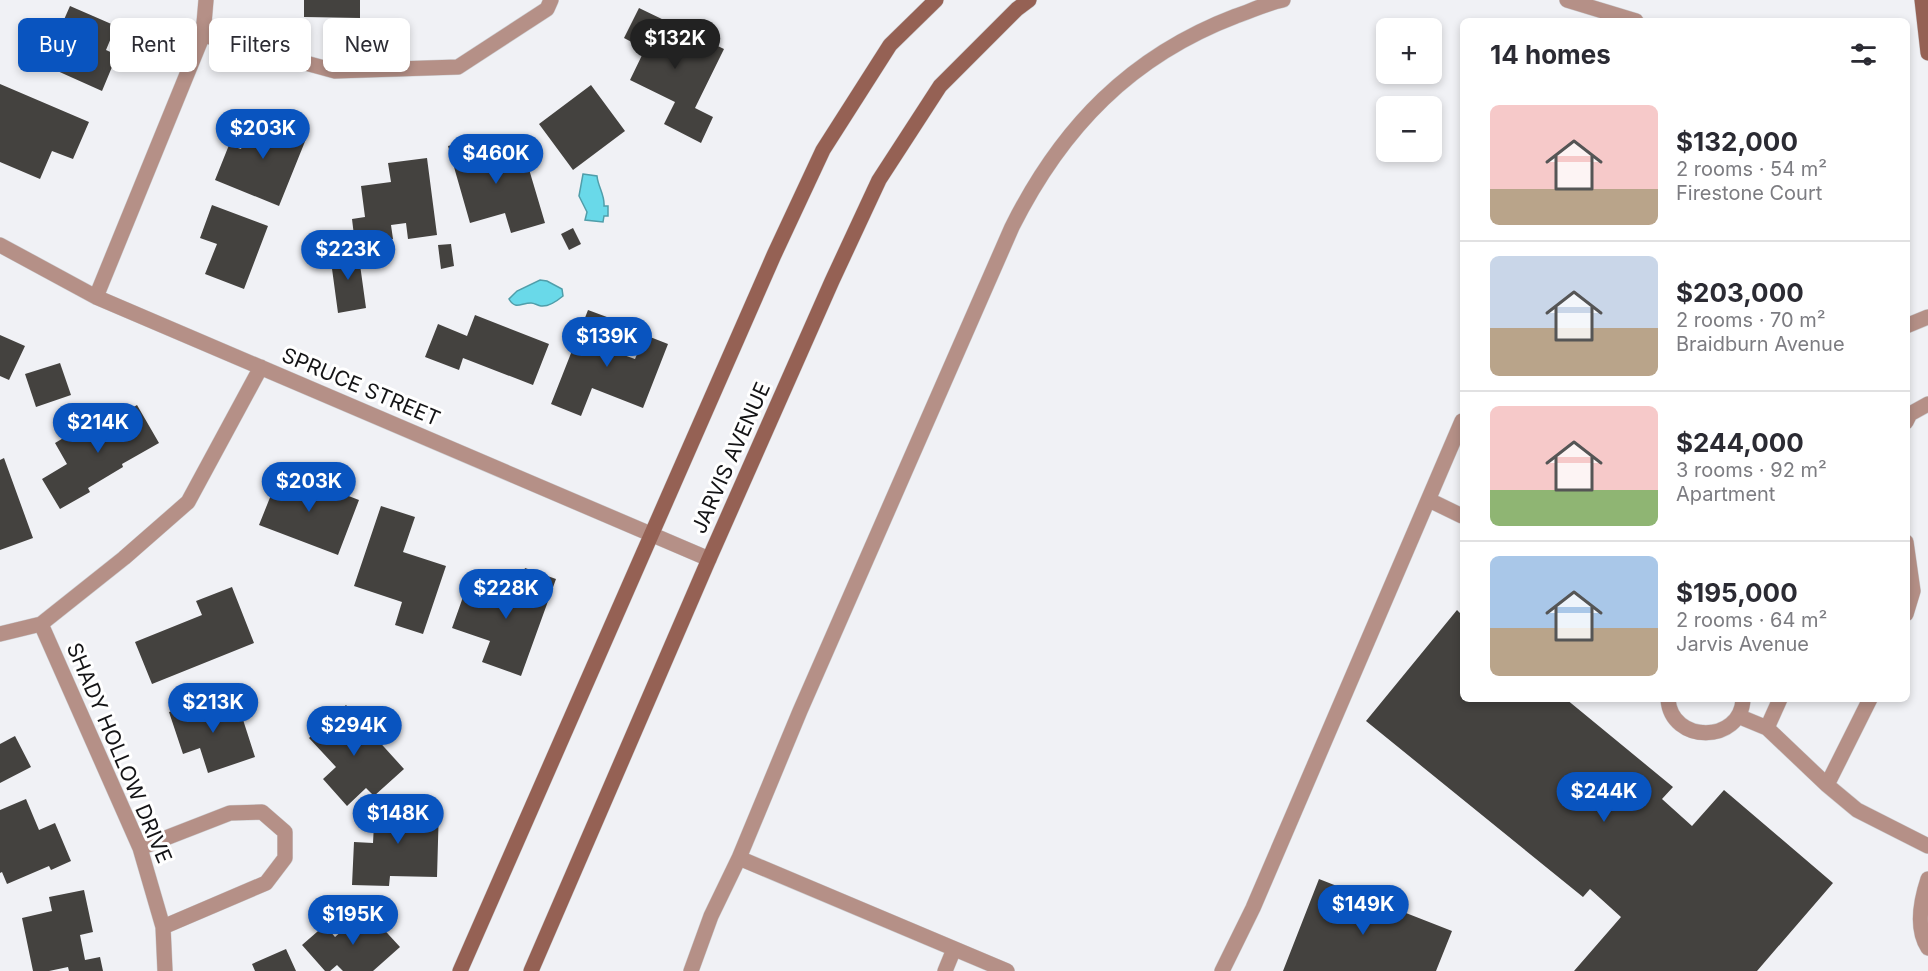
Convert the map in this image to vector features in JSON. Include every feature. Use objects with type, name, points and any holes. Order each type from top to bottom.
[{"type":"main road","name":"JARVIS AVENUE","points":[[460,971],[650,534],[823,150],[890,45],[936,0]]},
{"type":"main road","name":"JARVIS AVENUE","points":[[531,971],[709,560],[879,180],[940,86],[1017,9],[1029,0]]},
{"type":"main road","points":[[1922,0],[1928,53]]},
{"type":"street","points":[[96,297],[204,35],[206,0]]},
{"type":"street","points":[[204,35],[335,71],[458,67],[547,9],[551,0]]},
{"type":"street","points":[[691,971],[711,916],[739,858],[900,482],[1012,227],[1031,189],[1062,142],[1127,77],[1162,53],[1214,25],[1283,0]]},
{"type":"street","points":[[1567,0],[1626,18]]},
{"type":"street","name":"SPRUCE STREET","points":[[0,245],[96,297],[709,560]]},
{"type":"street","points":[[1910,324],[1928,317]]},
{"type":"street","points":[[0,634],[41,624],[124,558],[188,502],[261,367]]},
{"type":"street","points":[[1910,414],[1928,404]]},
{"type":"street","points":[[1222,971],[1252,908],[1460,426]]},
{"type":"street","points":[[1429,500],[1460,515]]},
{"type":"street","points":[[1910,570],[1913,591],[1910,601]]},
{"type":"street","name":"SHADY HOLLOW DRIVE","points":[[41,624],[140,848],[163,927],[165,971]]},
{"type":"street","points":[[1669,702],[1673,716],[1681,725],[1703,734],[1717,732],[1729,726],[1738,716],[1742,702]]},
{"type":"street","points":[[1767,728],[1779,702]]},
{"type":"street","points":[[1827,785],[1868,702]]},
{"type":"street","points":[[1738,716],[1767,728],[1857,810],[1928,846]]},
{"type":"street","points":[[140,848],[230,813],[261,812],[285,832],[285,858],[266,883],[163,927]]},
{"type":"street","points":[[739,858],[1006,971]]},
{"type":"street","points":[[1928,879],[1920,919],[1924,943],[1928,948]]},
{"type":"street","points":[[945,971],[954,950]]},
{"type":"water","points":[[583,174],[597,176],[604,206],[608,206],[608,216],[604,216],[603,222],[585,220],[587,212],[579,196]]},
{"type":"water","points":[[540,280],[562,289],[563,296],[544,306],[531,303],[516,305],[511,302],[509,299],[517,291]]},
{"type":"building","points":[[304,0],[360,0],[360,18],[304,17]]},
{"type":"building","points":[[70,6],[98,18],[65,18]]},
{"type":"building","points":[[639,8],[724,49],[695,108],[713,117],[701,143],[664,124],[675,102],[630,80],[645,49],[624,38]]},
{"type":"building","points":[[98,18],[110,23],[110,40],[106,50],[110,52],[110,72],[102,91],[60,72],[98,72]]},
{"type":"building","points":[[0,84],[89,122],[73,159],[52,151],[40,179],[0,162]]},
{"type":"building","points":[[591,85],[625,131],[573,170],[539,124]]},
{"type":"building","points":[[255,113],[308,134],[279,206],[215,180],[229,145],[241,149]]},
{"type":"building","points":[[485,136],[491,158],[523,149],[545,223],[511,233],[505,213],[470,223],[448,146]]},
{"type":"building","points":[[427,158],[437,235],[408,239],[406,223],[391,225],[393,239],[355,244],[352,219],[365,217],[361,186],[391,182],[388,163]]},
{"type":"building","points":[[212,205],[268,226],[244,289],[205,274],[217,244],[200,238]]},
{"type":"building","points":[[573,228],[581,244],[569,250],[561,234]]},
{"type":"building","points":[[451,244],[454,266],[441,269],[438,245]]},
{"type":"building","points":[[358,250],[366,308],[338,313],[330,254]]},
{"type":"building","points":[[588,310],[615,320],[604,348],[635,359],[645,335],[668,344],[643,408],[592,388],[581,416],[551,404]]},
{"type":"building","points":[[475,315],[549,344],[533,385],[463,358],[459,370],[425,357],[438,324],[467,336]]},
{"type":"building","points":[[0,335],[25,346],[9,380],[0,376]]},
{"type":"building","points":[[60,363],[71,395],[36,407],[25,374]]},
{"type":"building","points":[[137,405],[159,443],[122,464],[123,467],[88,488],[90,492],[60,509],[42,479],[67,464],[55,443],[92,421],[97,429]]},
{"type":"building","points":[[4,458],[33,538],[0,550],[0,460]]},
{"type":"building","points":[[281,470],[359,500],[338,555],[259,525]]},
{"type":"building","points":[[381,506],[415,517],[403,552],[446,566],[423,634],[395,625],[402,602],[354,586]]},
{"type":"building","points":[[525,568],[556,579],[521,676],[482,662],[490,641],[452,628],[468,583],[514,599]]},
{"type":"building","points":[[232,587],[254,643],[152,684],[135,642],[202,615],[196,601]]},
{"type":"building","points":[[1457,610],[1460,613],[1460,702],[1570,702],[1673,787],[1662,799],[1692,826],[1724,790],[1833,883],[1757,971],[1574,971],[1621,917],[1590,889],[1583,897],[1366,721]]},
{"type":"building","points":[[203,701],[206,711],[237,701],[255,757],[208,773],[200,748],[183,754],[169,712]]},
{"type":"building","points":[[346,705],[404,769],[374,796],[366,788],[347,806],[323,779],[336,767],[309,738]]},
{"type":"building","points":[[15,736],[31,767],[0,783],[0,744]]},
{"type":"building","points":[[26,799],[39,830],[55,823],[71,861],[51,870],[49,866],[7,884],[2,872],[0,873],[0,810]]},
{"type":"building","points":[[375,804],[439,806],[437,877],[390,876],[389,886],[352,885],[354,842],[373,843]]},
{"type":"building","points":[[1319,879],[1452,931],[1436,971],[1283,971]]},
{"type":"building","points":[[84,890],[93,932],[80,935],[85,960],[100,957],[103,971],[69,971],[68,967],[49,971],[33,971],[22,918],[52,911],[49,897]]},
{"type":"building","points":[[366,910],[400,947],[373,971],[343,971],[337,965],[330,971],[325,971],[302,945],[325,925],[335,937]]},
{"type":"building","points":[[286,949],[296,971],[255,971],[252,964]]}]
